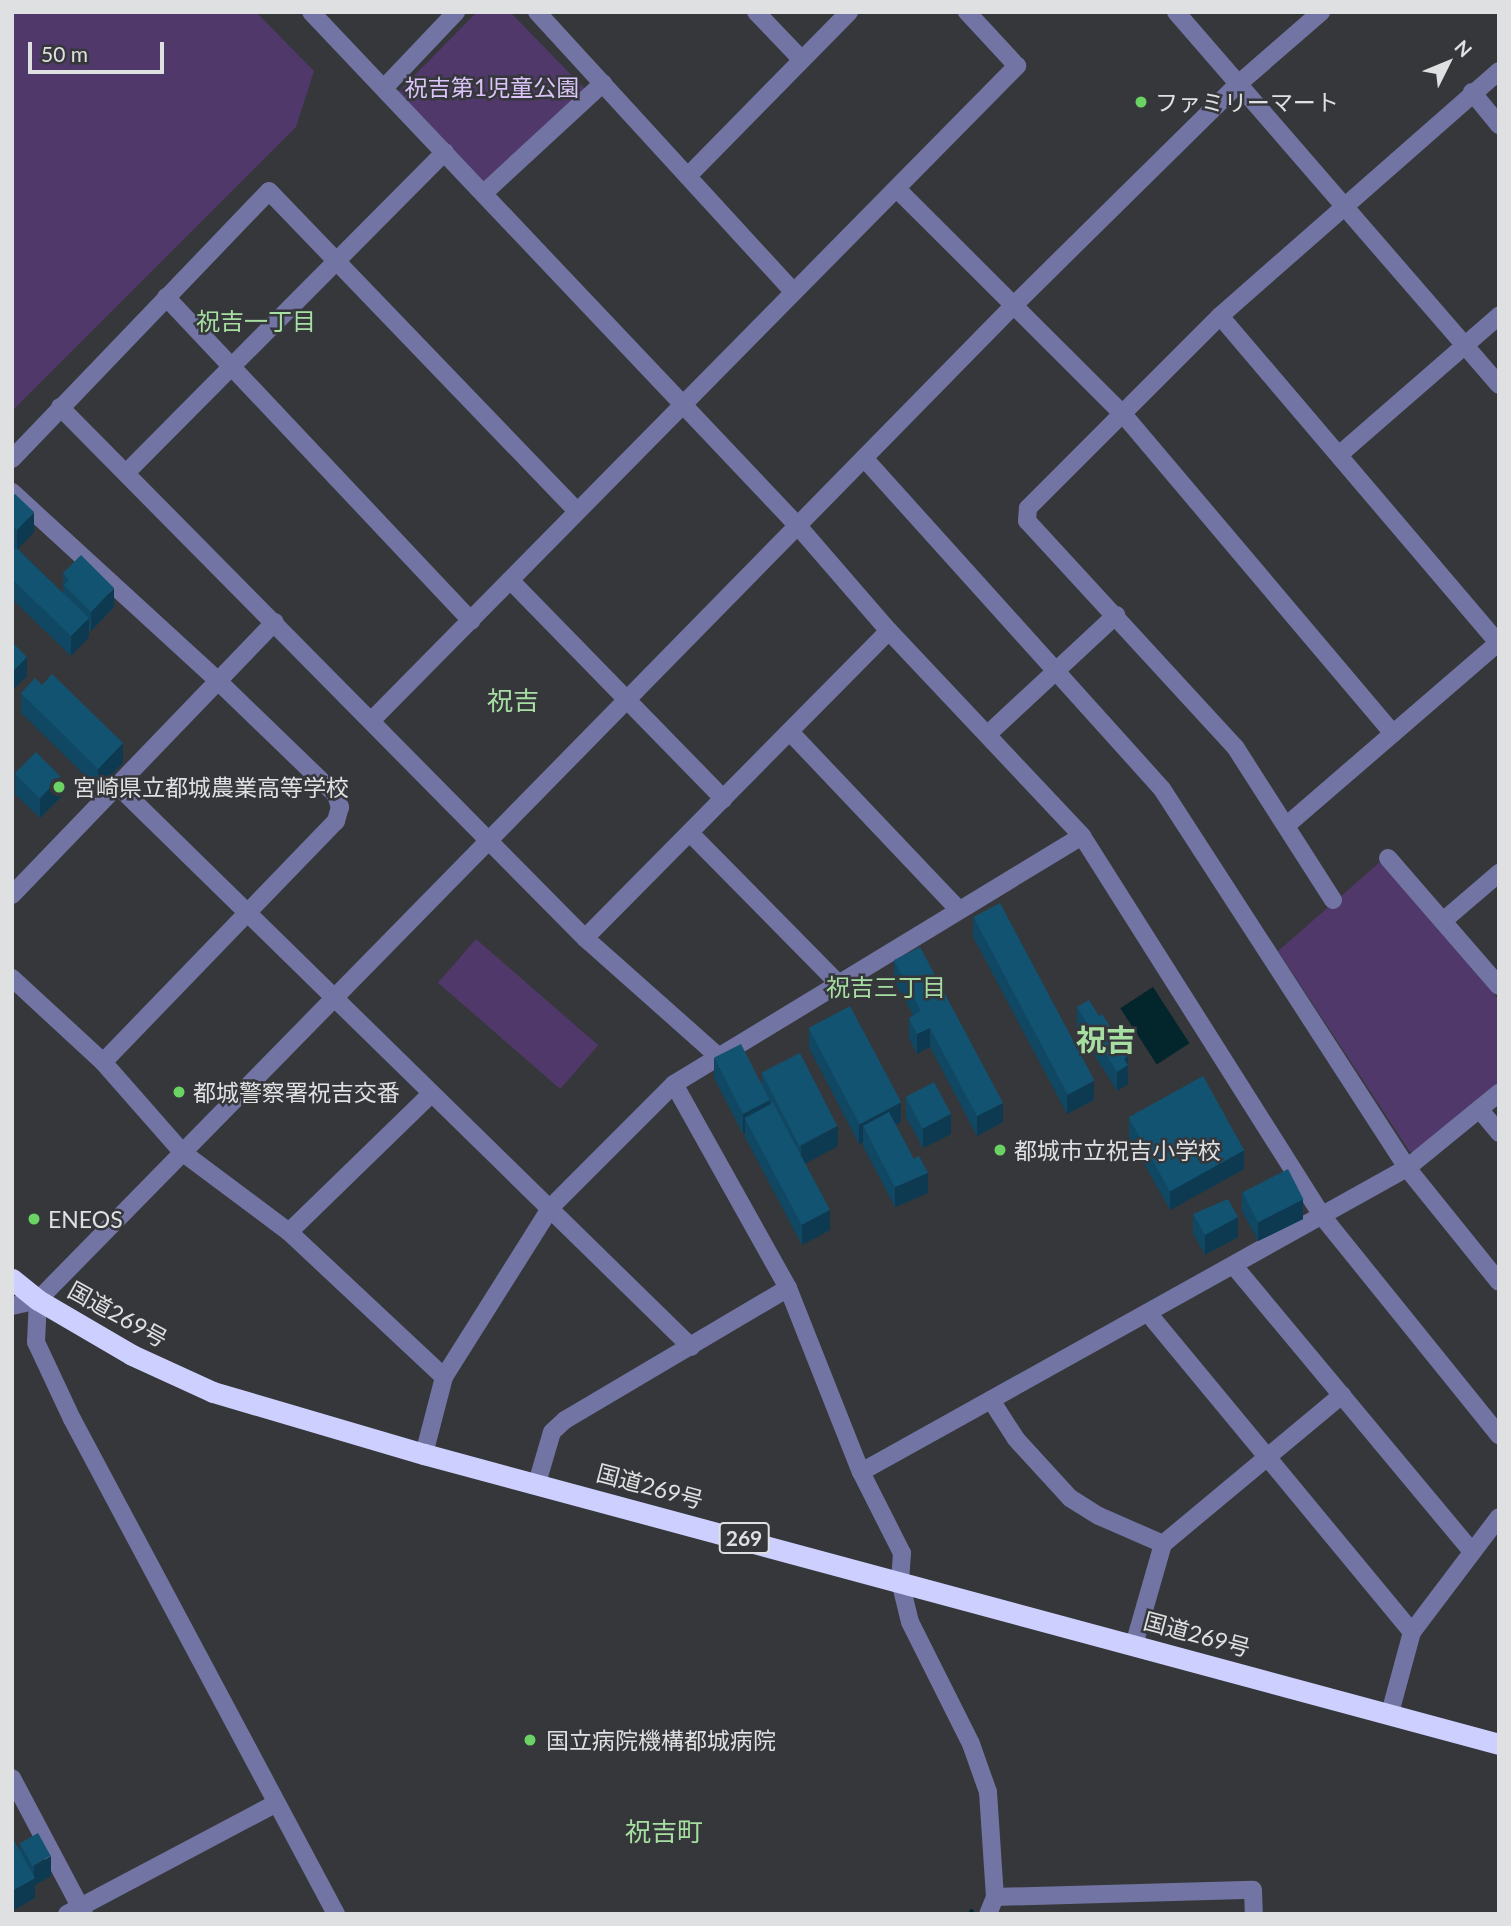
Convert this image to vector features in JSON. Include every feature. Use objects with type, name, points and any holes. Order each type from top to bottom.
[{"type":"highway","name":"国道269号","points":[[12,1279],[38,1300],[132,1355],[213,1392],[424,1454],[1499,1744]]},
{"type":"street","points":[[311,12],[798,526],[889,631],[1082,836],[1322,1216],[1499,1435]]},
{"type":"street","points":[[384,88],[456,12]]},
{"type":"street","points":[[537,12],[793,291]]},
{"type":"street","points":[[756,12],[801,59]]},
{"type":"street","points":[[688,176],[849,12]]},
{"type":"street","points":[[372,720],[683,407],[793,291],[898,190],[1017,66],[967,12]]},
{"type":"street","points":[[1176,12],[1236,86],[1344,203],[1499,385]]},
{"type":"street","points":[[12,1306],[38,1300],[1013,306],[1236,86],[1321,12]]},
{"type":"street","points":[[1333,900],[1235,747],[1116,615],[1027,522],[1028,508],[1220,316],[1344,203],[1499,71]]},
{"type":"street","points":[[484,192],[603,83]]},
{"type":"street","points":[[1472,92],[1499,125]]},
{"type":"street","points":[[127,472],[446,152]]},
{"type":"street","points":[[898,190],[1123,414],[1394,733]]},
{"type":"street","points":[[12,459],[268,191],[577,511]]},
{"type":"street","points":[[166,297],[471,621]]},
{"type":"street","points":[[1220,316],[1498,643],[1287,825]]},
{"type":"street","points":[[1340,454],[1499,316]]},
{"type":"street","points":[[60,407],[585,938],[720,1058]]},
{"type":"street","points":[[864,458],[1053,672],[1161,789],[1408,1168],[1499,1282]]},
{"type":"street","points":[[12,492],[218,681],[336,795],[340,807],[336,821],[245,911],[103,1062]]},
{"type":"street","points":[[510,580],[630,698],[724,799]]},
{"type":"street","points":[[988,734],[1116,615]]},
{"type":"street","points":[[12,895],[275,622]]},
{"type":"street","points":[[585,938],[791,733],[889,631]]},
{"type":"street","points":[[791,733],[958,909]]},
{"type":"street","points":[[118,786],[691,1347]]},
{"type":"street","points":[[690,833],[839,984]]},
{"type":"street","points":[[424,1454],[444,1377],[551,1207],[674,1084],[1082,836]]},
{"type":"street","points":[[1388,858],[1499,986]]},
{"type":"street","points":[[1443,921],[1499,873]]},
{"type":"street","points":[[12,978],[103,1062],[182,1152],[289,1232],[444,1377]]},
{"type":"street","points":[[674,1084],[788,1288],[861,1472],[902,1553],[900,1581],[910,1622],[971,1744],[988,1792],[991,1906],[1253,1890],[1254,1914]]},
{"type":"street","points":[[861,1472],[1408,1168],[1499,1093]]},
{"type":"street","points":[[289,1232],[430,1094]]},
{"type":"street","points":[[1480,1110],[1499,1133]]},
{"type":"street","points":[[1234,1266],[1472,1552]]},
{"type":"street","points":[[537,1483],[552,1432],[788,1288]]},
{"type":"street","points":[[38,1300],[36,1342],[51,1375],[275,1804],[336,1914]]},
{"type":"street","points":[[1148,1313],[1412,1632]]},
{"type":"street","points":[[1133,1645],[1163,1544],[1342,1395]]},
{"type":"street","points":[[991,1400],[1016,1439],[1070,1498],[1099,1516],[1163,1544]]},
{"type":"street","points":[[1391,1713],[1412,1632],[1499,1517]]},
{"type":"street","points":[[12,1777],[77,1911],[275,1804]]},
{"type":"green space","points":[[12,12],[256,12],[314,71],[296,127],[12,411]]},
{"type":"green space","name":"祝吉第1児童公園","points":[[477,12],[510,12],[585,89],[482,184],[398,92]]},
{"type":"green space","points":[[1380,862],[1499,1000],[1499,1082],[1422,1150],[1410,1152],[1278,951]]},
{"type":"green space","points":[[476,939],[598,1045],[560,1089],[438,983]]},
{"type":"water","points":[[1153,987],[1189,1043],[1157,1064],[1120,1008]]},
{"type":"building","points":[[15,494],[34,512],[17,530],[12,526],[12,496]]},
{"type":"building","points":[[16,548],[89,618],[71,636],[12,579],[12,552]]},
{"type":"building","points":[[81,555],[114,588],[91,612],[64,585],[69,580],[63,573]]},
{"type":"building","points":[[12,642],[27,657],[12,672]]},
{"type":"building","points":[[52,674],[123,743],[98,769],[21,693],[35,678],[42,685]]},
{"type":"building","points":[[36,752],[61,777],[40,798],[15,773]]},
{"type":"building","points":[[1000,903],[1094,1080],[1068,1095],[974,917]]},
{"type":"building","points":[[920,947],[1003,1103],[977,1116],[930,1028],[917,1034],[909,1018],[921,1011],[894,960]]},
{"type":"building","points":[[1089,1000],[1099,1016],[1102,1014],[1128,1056],[1124,1059],[1128,1065],[1117,1072],[1077,1007]]},
{"type":"building","points":[[850,1006],[901,1102],[860,1124],[809,1028]]},
{"type":"building","points":[[741,1044],[770,1100],[743,1114],[714,1058]]},
{"type":"building","points":[[800,1053],[837,1126],[799,1146],[762,1073]]},
{"type":"building","points":[[1203,1076],[1244,1150],[1170,1192],[1129,1117]]},
{"type":"building","points":[[934,1082],[951,1114],[923,1129],[906,1097]]},
{"type":"building","points":[[773,1103],[830,1210],[802,1225],[745,1118]]},
{"type":"building","points":[[889,1112],[914,1159],[919,1156],[928,1173],[895,1187],[863,1126]]},
{"type":"building","points":[[1288,1169],[1303,1199],[1258,1222],[1243,1192]]},
{"type":"building","points":[[1228,1199],[1238,1217],[1205,1235],[1193,1214]]},
{"type":"building","points":[[38,1833],[51,1856],[32,1866],[20,1843]]},
{"type":"building","points":[[12,1837],[35,1878],[12,1891]]},
{"type":"place","name":"ファミリーマート","points":[[1141,102]]},
{"type":"place","name":"宮崎県立都城農業高等学校","points":[[59,787]]},
{"type":"place","name":"都城警察署祝吉交番","points":[[179,1092]]},
{"type":"place","name":"都城市立祝吉小学校","points":[[1000,1150]]},
{"type":"place","name":"ENEOS","points":[[34,1219]]},
{"type":"place","name":"国立病院機構都城病院","points":[[530,1740]]},
{"type":"district","name":"祝吉一丁目","points":[[256,321]]},
{"type":"district","name":"祝吉","points":[[513,701]]},
{"type":"district","name":"祝吉三丁目","points":[[886,987]]},
{"type":"district","name":"祝吉","points":[[1106,1039]]},
{"type":"district","name":"祝吉町","points":[[664,1832]]}]
